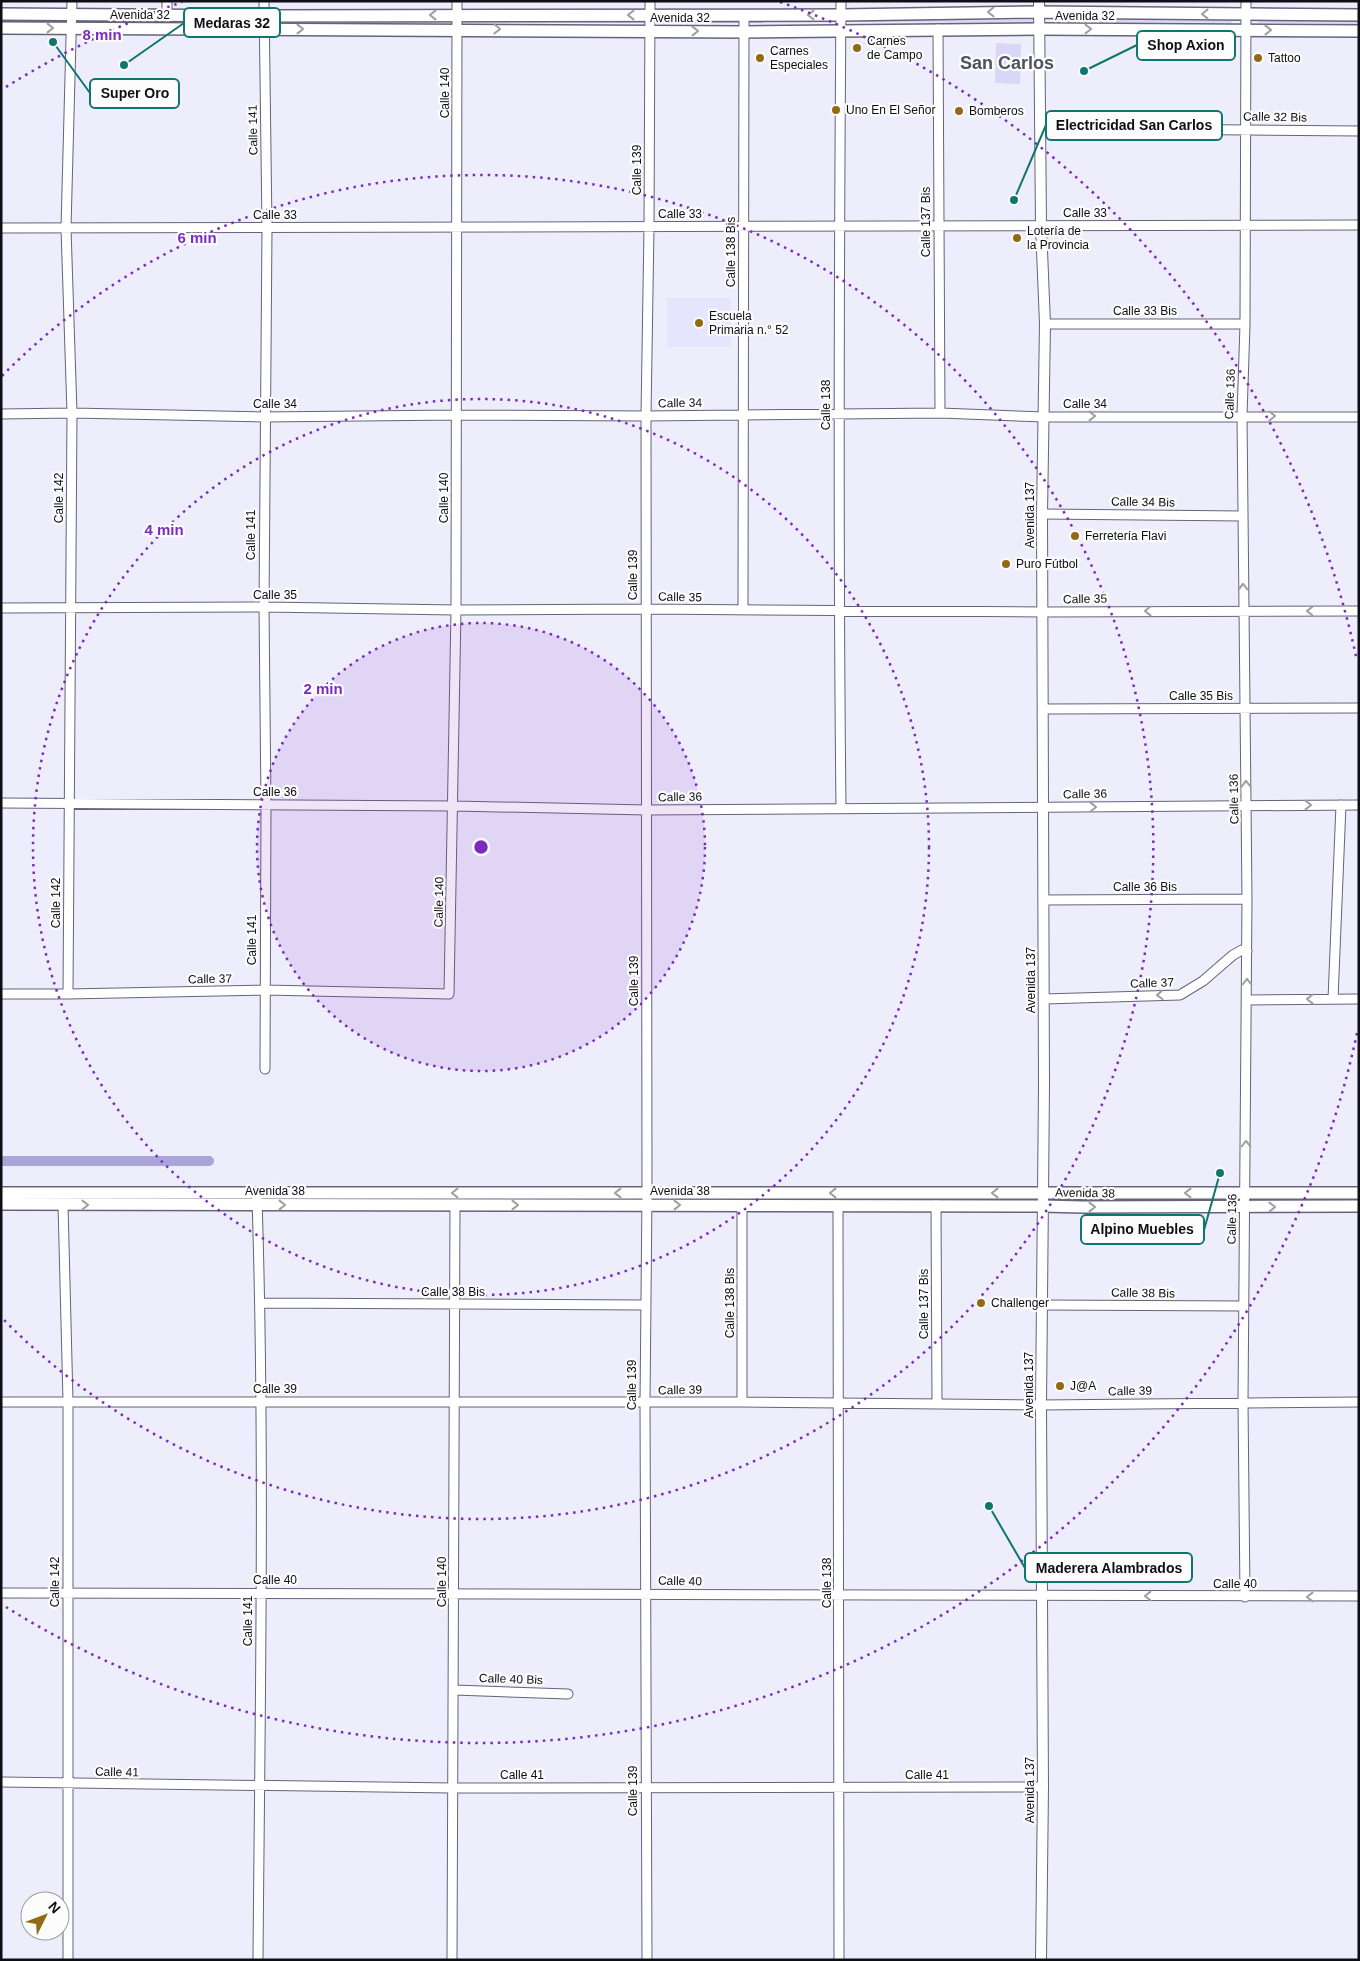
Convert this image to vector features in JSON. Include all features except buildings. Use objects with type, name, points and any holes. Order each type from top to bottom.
[{"type":"main road","name":"Avenida 32","points":[[1,14],[264,16],[841,15],[1039,6],[1246,14],[1359,15]]},
{"type":"main road","name":"Avenida 32","points":[[1,28],[745,32],[1039,29],[1359,31]]},
{"type":"main road","name":"Avenida 38","points":[[1,1193],[455,1205],[1359,1206]]},
{"type":"main road","name":"Avenida 38","points":[[1,1204],[647,1193],[1359,1193]]},
{"type":"street","name":"Calle 142","points":[[68,994],[72,413],[66,228],[72,1]]},
{"type":"street","points":[[167,1],[167,14]]},
{"type":"street","name":"Calle 141","points":[[264,1],[266,228],[264,417],[265,1068]]},
{"type":"street","name":"Calle 140","points":[[449,994],[454,806],[456,610],[457,1]]},
{"type":"street","name":"Calle 139","points":[[647,1960],[645,1402],[647,1205],[646,416],[650,227],[650,1]]},
{"type":"street","name":"Calle 138","points":[[841,1],[838,227],[841,808]]},
{"type":"street","name":"Calle 136","points":[[1245,1597],[1243,1402],[1247,805],[1242,416],[1245,324],[1246,1]]},
{"type":"street","name":"Avenida 137","points":[[1039,6],[1040,226],[1045,324],[1042,514],[1045,807],[1044,1193],[1041,1305],[1043,1595],[1041,1960]]},
{"type":"street","name":"Calle 138 Bis","points":[[744,15],[744,610]]},
{"type":"street","name":"Calle 137 Bis","points":[[938,30],[940,414]]},
{"type":"street","name":"Calle 32 Bis","points":[[1041,128],[1359,131]]},
{"type":"street","name":"Calle 33","points":[[1,228],[1359,225]]},
{"type":"street","name":"Calle 33 Bis","points":[[1045,324],[1245,324]]},
{"type":"street","name":"Calle 34","points":[[1,414],[72,413],[264,417],[456,414],[646,416],[940,414],[1044,417],[1359,417]]},
{"type":"street","name":"Calle 34 Bis","points":[[1042,514],[1242,516]]},
{"type":"street","name":"Calle 35","points":[[1,608],[264,607],[839,612],[1359,611]]},
{"type":"street","name":"Calle 35 Bis","points":[[1044,709],[1359,708]]},
{"type":"street","name":"Calle 36","points":[[1,803],[454,806],[646,810],[1359,805]]},
{"type":"street","points":[[1333,999],[1341,805]]},
{"type":"street","name":"Calle 36 Bis","points":[[1044,900],[1247,899]]},
{"type":"street","name":"Calle 37","points":[[1044,999],[1180,995],[1203,981],[1233,955],[1242,950],[1247,951]]},
{"type":"street","name":"Calle 37","points":[[1,994],[264,990],[449,994]]},
{"type":"street","points":[[1247,1000],[1359,999]]},
{"type":"street","name":"Calle 141","points":[[257,1199],[261,1402],[258,1960]]},
{"type":"street","name":"Calle 142","points":[[63,1204],[68,1401],[68,1960]]},
{"type":"street","name":"Calle 140","points":[[452,1960],[455,1205]]},
{"type":"street","name":"Calle 138 Bis","points":[[742,1205],[742,1402]]},
{"type":"street","name":"Calle 138","points":[[838,1205],[840,1404],[839,1960]]},
{"type":"street","name":"Calle 137 Bis","points":[[936,1206],[937,1403]]},
{"type":"street","name":"Calle 38 Bis","points":[[260,1303],[645,1305]]},
{"type":"street","name":"Calle 38 Bis","points":[[1041,1305],[1244,1306]]},
{"type":"street","name":"Calle 39","points":[[1,1402],[742,1402],[1041,1405],[1359,1402]]},
{"type":"street","name":"Calle 40","points":[[1,1593],[1359,1596]]},
{"type":"street","name":"Calle 40 Bis","points":[[454,1690],[568,1694]]},
{"type":"street","name":"Calle 41","points":[[1,1782],[452,1788],[1043,1787]]},
{"type":"shaded area","points":[[856,19],[1038,20],[1038,23],[856,22]]},
{"type":"shaded area","points":[[1061,19],[1232,21],[1231,23],[1061,22]]},
{"type":"shaded area","points":[[1258,20],[1359,21],[1359,24],[1258,23]]},
{"type":"shaded area","points":[[996,43],[1021,44],[1020,84],[995,83]]},
{"type":"shaded area","name":"Escuela Primaria n.° 52","points":[[667,298],[731,298],[731,347],[667,347]]},
{"type":"waterway","points":[[1,1161],[209,1161]]},
{"type":"place","name":"Super Oro","points":[[53,42]]},
{"type":"place","name":"Carnes de Campo","points":[[857,48]]},
{"type":"place","name":"Carnes Especiales","points":[[760,58]]},
{"type":"place","name":"Tattoo","points":[[1258,58]]},
{"type":"place","name":"Medaras 32","points":[[124,65]]},
{"type":"place","name":"Shop Axion","points":[[1084,71]]},
{"type":"place","name":"Uno En El Señor","points":[[836,110]]},
{"type":"place","name":"Bomberos","points":[[959,111]]},
{"type":"place","name":"Electricidad San Carlos","points":[[1014,200]]},
{"type":"place","name":"Lotería de la Provincia","points":[[1017,238]]},
{"type":"place","name":"Escuela Primaria n.° 52","points":[[699,323]]},
{"type":"place","name":"Ferretería Flavi","points":[[1075,536]]},
{"type":"place","name":"Puro Fútbol","points":[[1006,564]]},
{"type":"place","name":"Alpino Muebles","points":[[1220,1173]]},
{"type":"place","name":"Challenger","points":[[981,1303]]},
{"type":"place","name":"J@A","points":[[1060,1386]]},
{"type":"place","name":"Maderera Alambrados","points":[[989,1506]]},
{"type":"district","name":"San Carlos","points":[[1007,63]]}]
